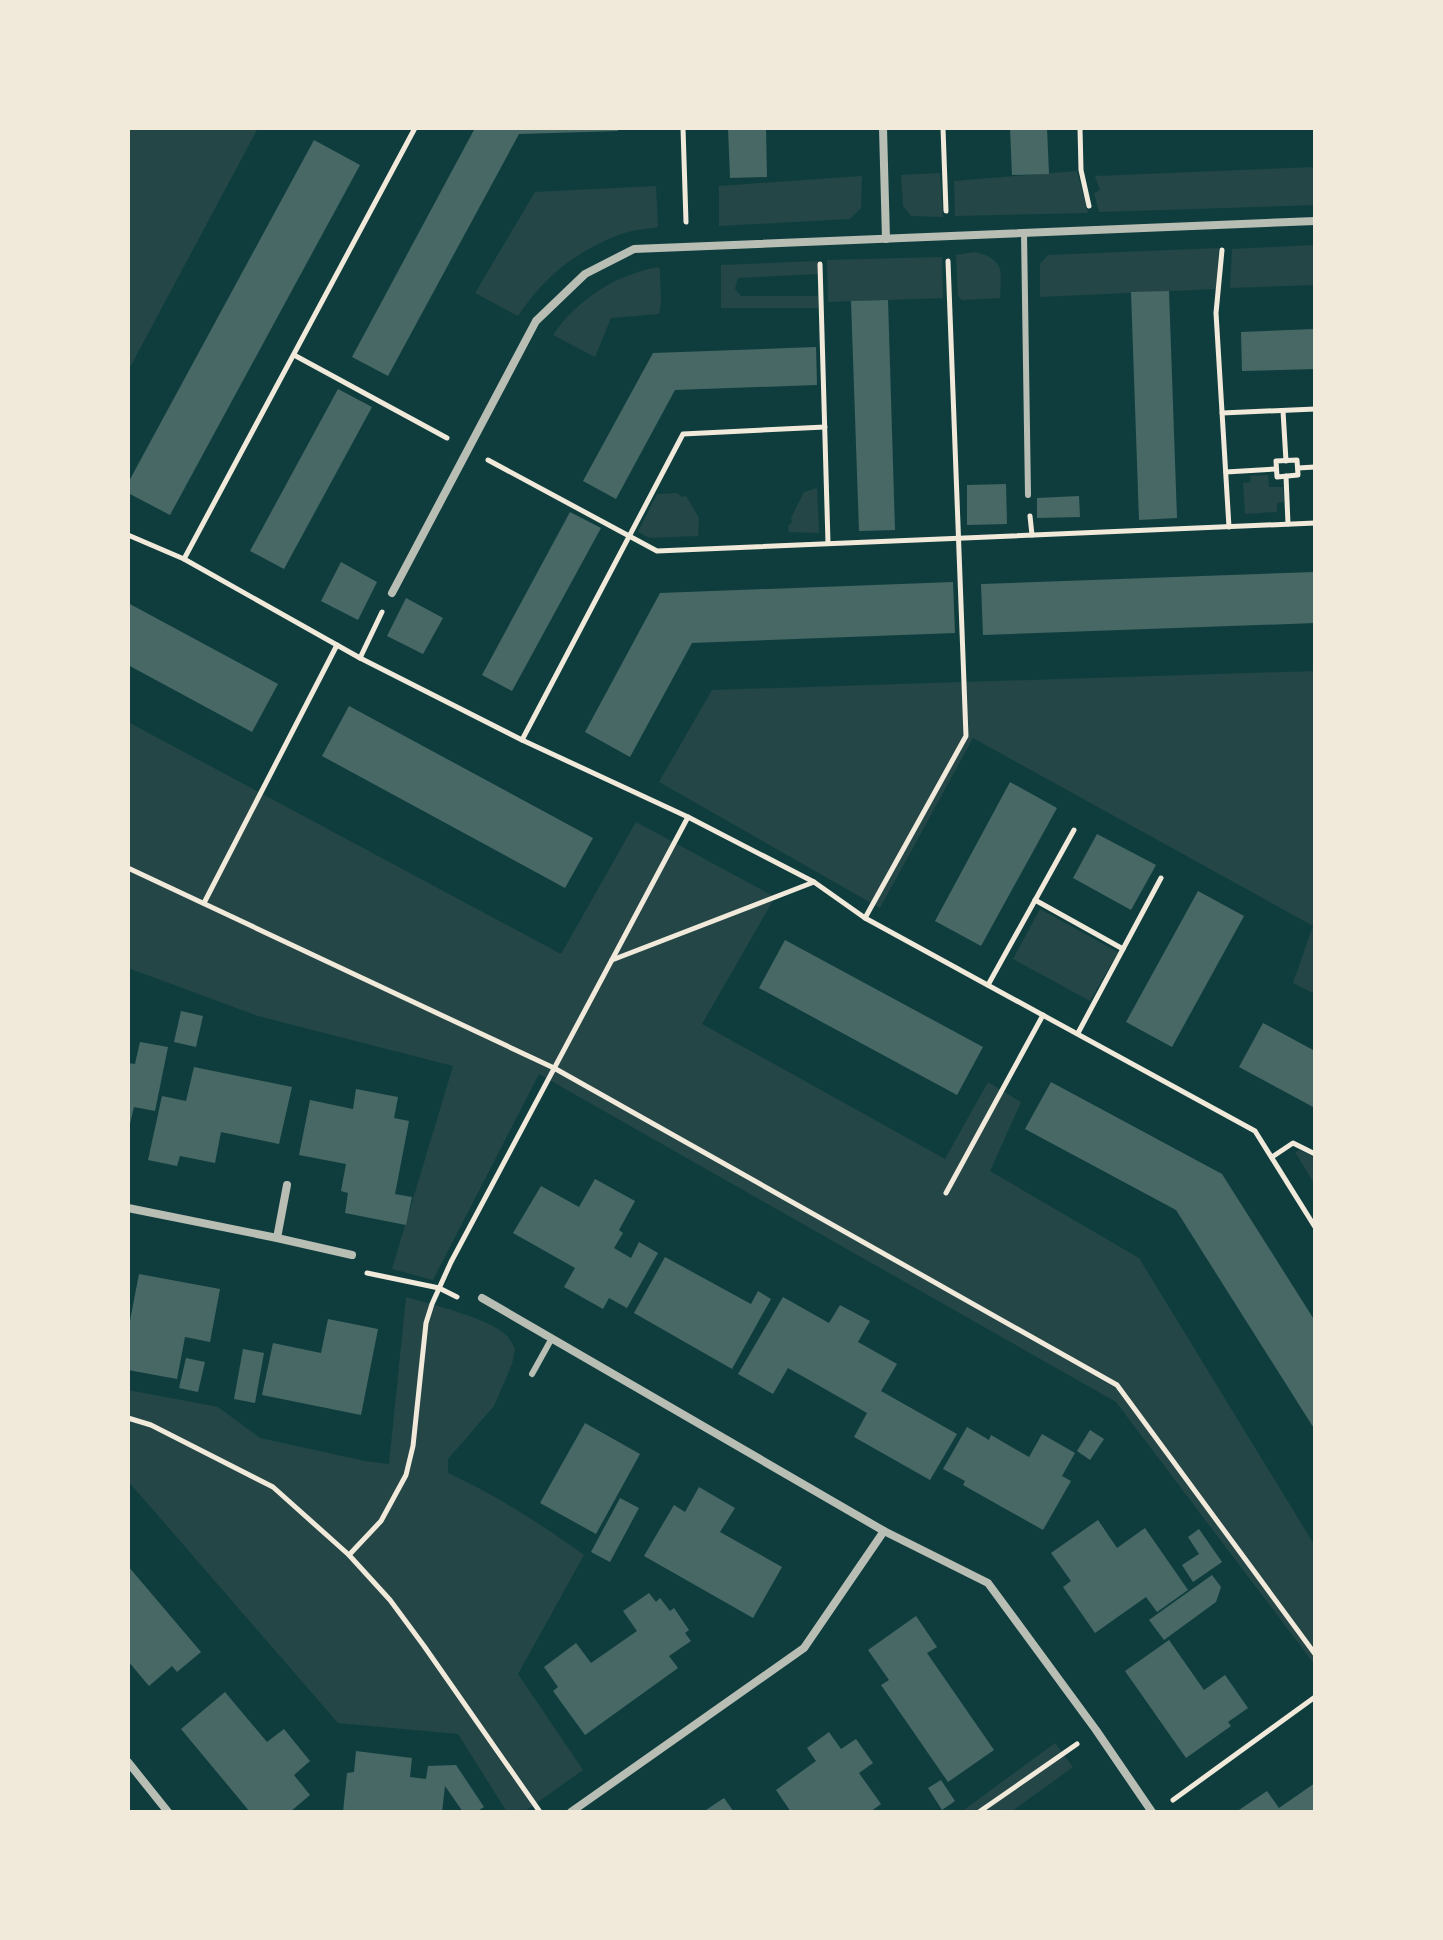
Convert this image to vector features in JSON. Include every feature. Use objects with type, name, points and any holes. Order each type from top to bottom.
[{"type":"street","points":[[883,128],[886,239]]},
{"type":"street","points":[[392,593],[536,321],[585,274],[634,249],[1315,221]]},
{"type":"street","points":[[277,1238],[287,1185]]},
{"type":"street","points":[[128,1208],[352,1255]]},
{"type":"street","points":[[482,1298],[884,1531],[988,1583],[1152,1812]]},
{"type":"street","points":[[571,1812],[804,1648],[884,1531]]},
{"type":"street","points":[[128,1762],[168,1812]]},
{"type":"lane","points":[[1024,233],[1028,495]]},
{"type":"lane","points":[[532,1374],[552,1338]]},
{"type":"path","points":[[184,559],[415,128]]},
{"type":"path","points":[[683,128],[687,247]]},
{"type":"path","points":[[865,918],[966,736],[943,128]]},
{"type":"path","points":[[1080,128],[1081,170],[1094,231]]},
{"type":"path","points":[[1225,225],[1216,313],[1229,527]]},
{"type":"path","points":[[820,241],[828,543]]},
{"type":"path","points":[[294,355],[657,551],[1315,523]]},
{"type":"path","points":[[1222,413],[1315,409]]},
{"type":"path","points":[[1283,411],[1286,461]]},
{"type":"path","points":[[522,740],[683,434],[825,427]]},
{"type":"path","points":[[1297,460],[1298,475],[1277,477],[1276,461],[1286,461],[1297,460]]},
{"type":"path","points":[[1298,468],[1315,467]]},
{"type":"path","points":[[1226,472],[1276,469]]},
{"type":"path","points":[[1286,476],[1288,524]]},
{"type":"path","points":[[128,535],[184,559],[360,658],[522,740],[688,817],[814,882],[865,918],[1255,1131],[1315,1227]]},
{"type":"path","points":[[360,658],[392,593]]},
{"type":"path","points":[[204,903],[337,645]]},
{"type":"path","points":[[349,1555],[381,1521],[406,1475],[413,1446],[426,1323],[439,1288],[688,817]]},
{"type":"path","points":[[988,985],[1074,830]]},
{"type":"path","points":[[128,868],[554,1068],[1117,1385],[1315,1654]]},
{"type":"path","points":[[1078,1033],[1161,878]]},
{"type":"path","points":[[611,960],[814,882]]},
{"type":"path","points":[[1035,900],[1123,949]]},
{"type":"path","points":[[946,1193],[1043,1015]]},
{"type":"path","points":[[1272,1157],[1293,1143],[1315,1154]]},
{"type":"path","points":[[352,1255],[348,1269],[439,1288],[477,1307],[482,1298]]},
{"type":"path","points":[[128,1418],[151,1425],[273,1487],[349,1555],[390,1600],[540,1812]]},
{"type":"path","points":[[1168,1803],[1315,1697]]},
{"type":"path","points":[[979,1812],[1096,1730]]},
{"type":"shaded area","points":[[128,128],[258,128],[128,371]]},
{"type":"shaded area","points":[[1315,167],[1315,205],[1099,212],[1094,193],[1100,190],[1095,176]]},
{"type":"shaded area","points":[[1077,171],[1088,213],[955,216],[954,181]]},
{"type":"shaded area","points":[[940,173],[943,217],[911,216],[903,206],[901,175]]},
{"type":"shaded area","points":[[862,176],[861,208],[850,219],[719,226],[719,186]]},
{"type":"shaded area","points":[[656,186],[658,227],[621,234],[575,257],[550,277],[518,316],[475,293],[535,192]]},
{"type":"shaded area","points":[[1315,245],[1315,285],[1230,288],[1232,249]]},
{"type":"shaded area","points":[[1219,248],[1216,289],[1040,297],[1040,264],[1048,255]]},
{"type":"shaded area","points":[[975,252],[992,259],[1000,268],[1000,298],[962,300],[958,296],[956,255]]},
{"type":"shaded area","points":[[942,257],[943,298],[828,302],[827,260]]},
{"type":"shaded area","points":[[819,261],[818,274],[738,278],[735,289],[741,296],[818,296],[818,308],[721,308],[721,265]]},
{"type":"shaded area","points":[[659,267],[659,314],[611,318],[595,357],[553,335],[574,311],[599,290],[643,270]]},
{"type":"shaded area","points":[[1268,475],[1269,487],[1283,487],[1284,502],[1277,503],[1277,512],[1245,514],[1243,483],[1251,482],[1250,476]]},
{"type":"shaded area","points":[[817,488],[819,533],[789,532],[791,518],[804,492]]},
{"type":"shaded area","points":[[657,494],[686,496],[699,518],[698,536],[649,538],[638,532]]},
{"type":"shaded area","points":[[1315,671],[1315,994],[1293,983],[1313,926],[973,738],[880,908],[659,782],[712,690]]},
{"type":"shaded area","points":[[128,722],[561,954],[636,822],[775,897],[702,1024],[945,1159],[988,1082],[1021,1102],[990,1171],[1139,1258],[1315,1546],[1315,1665],[1116,1402],[539,1074],[433,1280],[392,1269],[453,1066],[258,1016],[128,968]]},
{"type":"shaded area","points":[[1040,909],[1118,952],[1090,1001],[1013,959]]},
{"type":"shaded area","points":[[1300,1150],[1315,1158],[1315,1185],[1295,1152]]},
{"type":"shaded area","points":[[406,1297],[489,1324],[508,1337],[515,1349],[494,1406],[448,1459],[448,1473],[518,1511],[584,1555],[518,1674],[583,1770],[524,1812],[507,1812],[458,1734],[338,1723],[128,1481],[128,1390],[218,1407],[260,1438],[389,1464]]},
{"type":"shaded area","points":[[1055,1743],[1073,1767],[1011,1812],[961,1812]]},
{"type":"building","points":[[475,128],[618,128],[618,131],[519,134],[388,376],[352,357]]},
{"type":"building","points":[[728,128],[766,128],[767,177],[730,178]]},
{"type":"building","points":[[1010,128],[1047,128],[1049,174],[1012,175]]},
{"type":"building","points":[[314,140],[360,165],[170,515],[128,493],[128,483]]},
{"type":"building","points":[[1169,291],[1177,518],[1139,520],[1131,292]]},
{"type":"building","points":[[888,300],[895,530],[859,531],[851,301]]},
{"type":"building","points":[[1315,329],[1315,369],[1242,371],[1241,332]]},
{"type":"building","points":[[816,347],[817,385],[675,390],[616,499],[583,481],[653,353]]},
{"type":"building","points":[[338,389],[372,407],[284,569],[250,551]]},
{"type":"building","points":[[1006,484],[1007,524],[967,525],[967,485]]},
{"type":"building","points":[[1079,496],[1080,517],[1037,518],[1037,498]]},
{"type":"building","points":[[570,512],[601,528],[512,691],[482,675]]},
{"type":"building","points":[[341,562],[377,582],[358,620],[321,601]]},
{"type":"building","points":[[1315,572],[1315,623],[983,635],[981,584]]},
{"type":"building","points":[[953,582],[955,633],[692,643],[630,757],[585,732],[660,593]]},
{"type":"building","points":[[406,598],[443,618],[423,654],[387,636]]},
{"type":"building","points":[[128,603],[278,684],[252,732],[128,665]]},
{"type":"building","points":[[349,706],[593,838],[565,888],[322,756]]},
{"type":"building","points":[[1010,782],[1057,808],[981,946],[935,921]]},
{"type":"building","points":[[1097,834],[1156,865],[1131,910],[1073,878]]},
{"type":"building","points":[[1198,891],[1244,916],[1172,1047],[1126,1022]]},
{"type":"building","points":[[785,940],[983,1047],[957,1095],[759,988]]},
{"type":"building","points":[[181,1011],[203,1016],[196,1047],[174,1042]]},
{"type":"building","points":[[1263,1023],[1315,1051],[1315,1108],[1239,1067]]},
{"type":"building","points":[[140,1042],[168,1047],[155,1111],[134,1107],[128,1128],[128,1063],[135,1064]]},
{"type":"building","points":[[194,1067],[292,1087],[279,1144],[221,1132],[215,1163],[180,1156],[177,1166],[148,1160],[162,1096],[186,1101]]},
{"type":"building","points":[[1051,1082],[1222,1174],[1315,1321],[1315,1430],[1176,1210],[1025,1129]]},
{"type":"building","points":[[356,1089],[398,1097],[394,1118],[409,1121],[395,1194],[412,1197],[406,1225],[345,1213],[348,1193],[341,1191],[346,1164],[299,1155],[310,1100],[353,1109]]},
{"type":"building","points":[[595,1179],[635,1201],[619,1230],[623,1233],[614,1248],[631,1258],[639,1242],[658,1253],[627,1308],[609,1298],[603,1309],[564,1287],[575,1268],[513,1233],[541,1186],[579,1207]]},
{"type":"building","points":[[665,1257],[751,1304],[758,1291],[771,1299],[732,1369],[634,1313]]},
{"type":"building","points":[[139,1274],[220,1289],[210,1342],[185,1337],[177,1379],[128,1370],[128,1331]]},
{"type":"building","points":[[783,1297],[829,1323],[840,1305],[870,1321],[858,1342],[897,1364],[881,1391],[957,1434],[930,1480],[854,1437],[867,1413],[788,1368],[773,1394],[738,1374]]},
{"type":"building","points":[[328,1319],[378,1329],[361,1415],[262,1395],[273,1343],[321,1353]]},
{"type":"building","points":[[243,1349],[264,1353],[255,1403],[234,1399]]},
{"type":"building","points":[[186,1358],[205,1362],[198,1392],[179,1388]]},
{"type":"building","points":[[585,1423],[640,1454],[596,1534],[540,1503]]},
{"type":"building","points":[[967,1427],[989,1440],[991,1435],[1029,1457],[1042,1434],[1075,1453],[1062,1476],[1071,1481],[1043,1530],[963,1485],[965,1481],[943,1469]]},
{"type":"building","points":[[1090,1430],[1104,1439],[1090,1460],[1077,1451]]},
{"type":"building","points":[[699,1487],[735,1508],[720,1532],[782,1567],[753,1618],[644,1556],[674,1505],[685,1512]]},
{"type":"building","points":[[620,1498],[639,1508],[610,1562],[591,1552]]},
{"type":"building","points":[[1098,1520],[1117,1548],[1145,1528],[1188,1590],[1157,1612],[1146,1597],[1095,1633],[1063,1587],[1071,1581],[1051,1553]]},
{"type":"building","points":[[1199,1529],[1222,1562],[1193,1582],[1182,1565],[1199,1554],[1188,1537]]},
{"type":"building","points":[[128,1566],[201,1652],[177,1672],[172,1666],[149,1686],[128,1661]]},
{"type":"building","points":[[1212,1575],[1221,1587],[1216,1602],[1164,1640],[1149,1620]]},
{"type":"building","points":[[649,1593],[656,1602],[660,1598],[670,1611],[674,1608],[689,1630],[685,1633],[691,1641],[669,1656],[678,1668],[585,1735],[553,1691],[558,1687],[544,1667],[576,1643],[591,1663],[637,1631],[623,1611]]},
{"type":"building","points":[[916,1616],[937,1647],[927,1653],[994,1750],[948,1782],[881,1685],[889,1680],[868,1650]]},
{"type":"building","points":[[1169,1640],[1204,1690],[1225,1675],[1248,1708],[1228,1722],[1231,1726],[1186,1758],[1125,1671]]},
{"type":"building","points":[[225,1692],[267,1742],[284,1729],[310,1761],[294,1775],[310,1795],[290,1812],[250,1812],[181,1729]]},
{"type":"building","points":[[829,1732],[841,1749],[856,1739],[873,1763],[859,1773],[881,1804],[870,1812],[791,1812],[776,1790],[816,1761],[807,1748]]},
{"type":"building","points":[[356,1751],[412,1758],[410,1777],[426,1779],[428,1766],[456,1765],[484,1807],[476,1812],[463,1812],[445,1786],[442,1812],[343,1812],[347,1773],[354,1772]]},
{"type":"building","points":[[941,1780],[955,1801],[942,1810],[928,1788]]},
{"type":"building","points":[[1315,1783],[1315,1812],[1236,1812],[1267,1791],[1279,1808]]},
{"type":"building","points":[[724,1798],[734,1812],[703,1812]]}]
